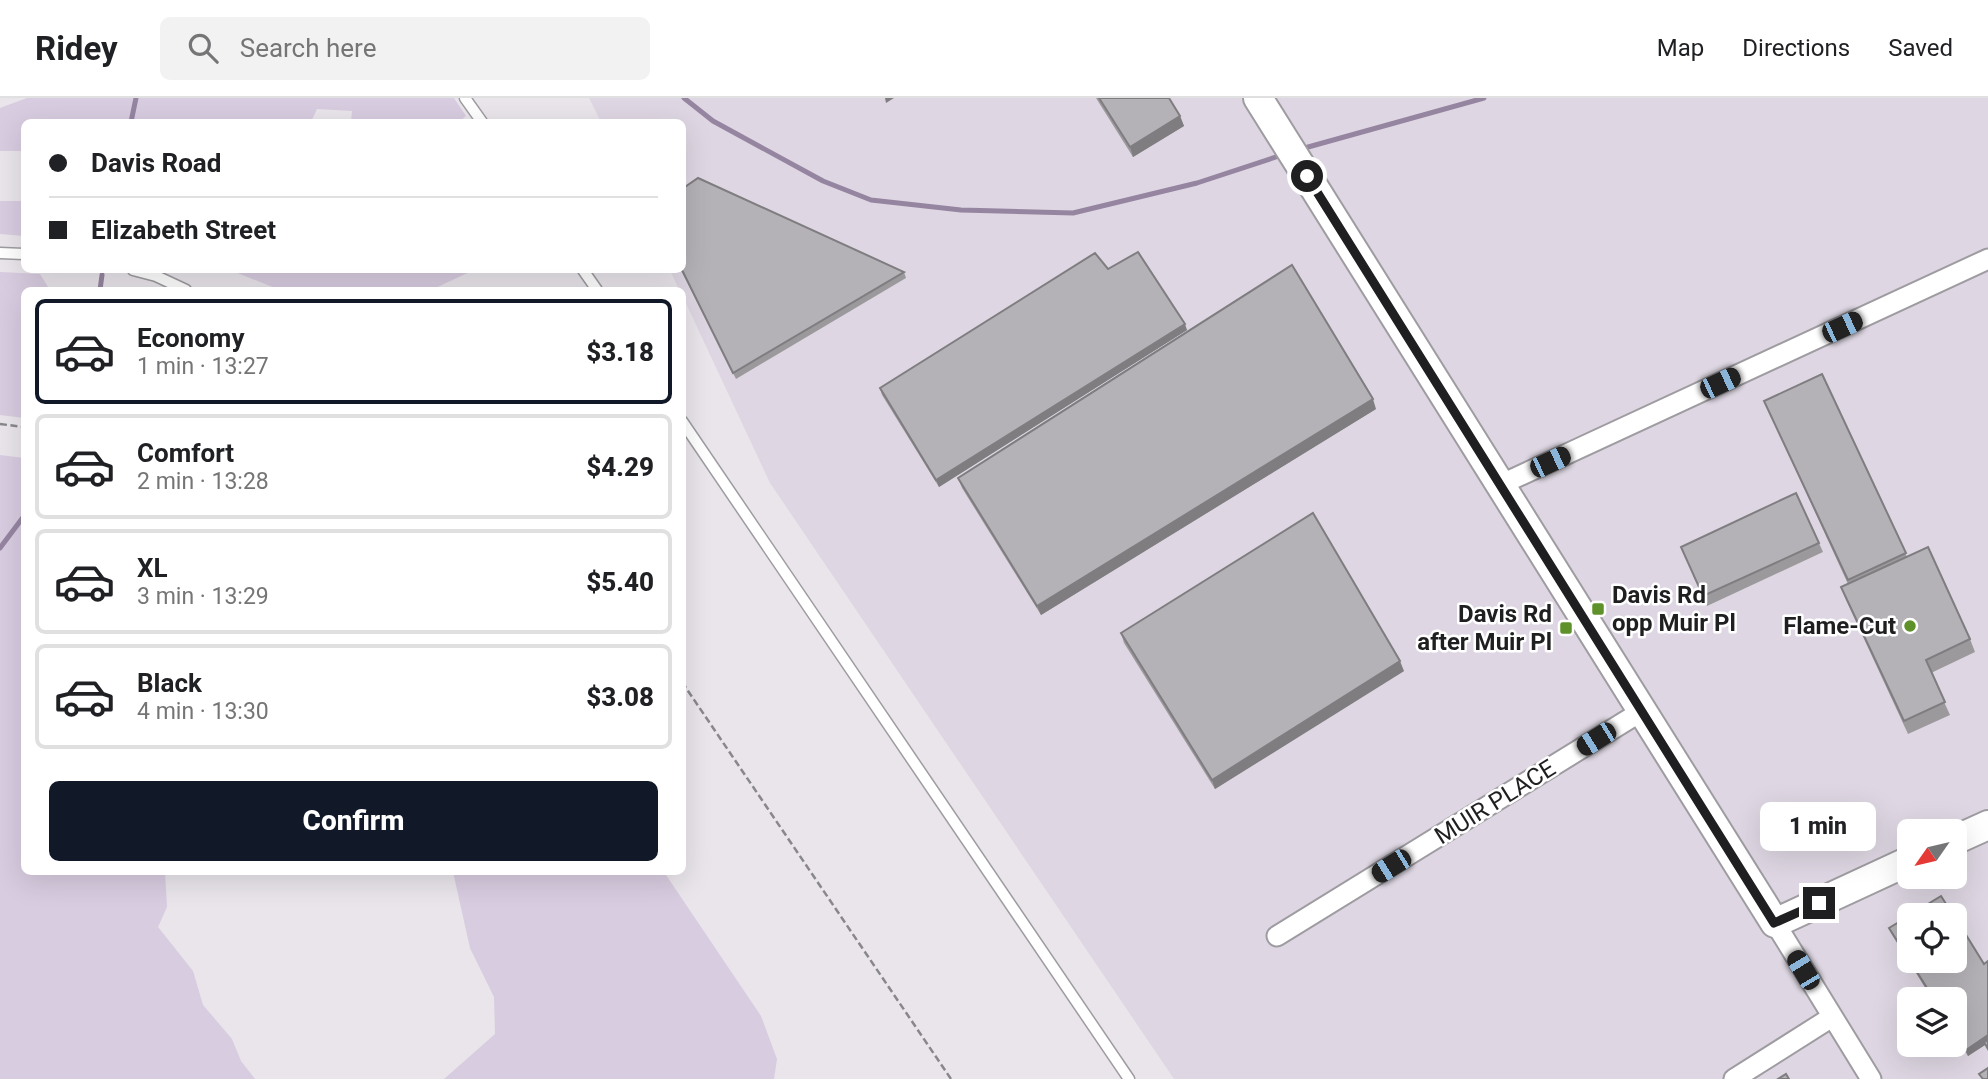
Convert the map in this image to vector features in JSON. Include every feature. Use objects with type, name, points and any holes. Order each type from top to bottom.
[{"type":"street","points":[[1258,98],[1502,484],[1871,1079]]},
{"type":"street","points":[[1502,484],[1988,260]]},
{"type":"street","name":"MUIR PLACE","points":[[1277,936],[1642,711]]},
{"type":"street","points":[[1967,835],[1988,825]]},
{"type":"street","points":[[1774,923],[1897,867]]},
{"type":"street","points":[[1734,1079],[1832,1017]]},
{"type":"lane","points":[[465,98],[480,119]]},
{"type":"lane","points":[[0,253],[21,254]]},
{"type":"lane","points":[[144,273],[180,287]]},
{"type":"lane","points":[[686,427],[1129,1079]]},
{"type":"path","points":[[0,424],[21,427]]},
{"type":"path","points":[[686,688],[951,1079]]},
{"type":"shaded area","points":[[27,98],[454,98],[466,116],[462,119],[351,119],[352,111],[317,109],[312,119],[21,119],[21,151],[0,151],[0,108]]},
{"type":"shaded area","points":[[589,98],[1988,98],[1988,1079],[1174,1079],[770,483],[686,303],[686,287],[678,287],[671,273],[686,273],[686,119],[600,119]]},
{"type":"shaded area","points":[[0,201],[21,201],[21,236],[0,234]]},
{"type":"shaded area","points":[[0,272],[40,274],[48,287],[21,287],[21,418],[0,415]]},
{"type":"shaded area","points":[[238,273],[468,273],[437,287],[272,287]]},
{"type":"shaded area","points":[[0,455],[21,458],[21,875],[165,875],[167,907],[158,927],[193,971],[203,1005],[232,1039],[241,1061],[255,1079],[0,1079]]},
{"type":"shaded area","points":[[454,875],[666,875],[761,1016],[777,1059],[774,1079],[444,1079],[495,1034],[494,997],[470,948]]},
{"type":"building","points":[[1099,98],[1169,98],[1180,116],[1130,147]]},
{"type":"building","points":[[698,178],[904,272],[733,373],[683,273],[686,273],[686,186]]},
{"type":"building","points":[[1138,252],[1185,324],[936,480],[880,388],[1095,253],[1108,269]]},
{"type":"building","points":[[1292,265],[1373,399],[1037,606],[958,478]]},
{"type":"building","points":[[1822,374],[1906,553],[1848,580],[1764,401]]},
{"type":"building","points":[[1796,493],[1819,543],[1703,596],[1681,547]]},
{"type":"building","points":[[1313,513],[1400,661],[1212,780],[1121,633]]},
{"type":"building","name":"Flame-Cut","points":[[1928,547],[1970,639],[1926,660],[1945,702],[1904,721],[1841,587]]},
{"type":"building","points":[[1941,896],[1945,903],[1930,903]]},
{"type":"building","points":[[1897,923],[1897,941],[1889,928]]},
{"type":"building","points":[[1967,936],[1984,964],[1988,961],[1988,1035],[1967,1049],[1967,987],[1926,987],[1918,973],[1967,973]]},
{"type":"building","points":[[1988,1068],[1988,1079],[1983,1079],[1979,1074]]},
{"type":"waterway","points":[[132,119],[136,98]]},
{"type":"waterway","points":[[684,98],[713,121],[823,181],[871,200],[961,210],[1073,213],[1197,183],[1282,155]]},
{"type":"waterway","points":[[1301,149],[1484,98]]},
{"type":"waterway","points":[[100,287],[102,275]]},
{"type":"waterway","points":[[0,548],[21,520]]},
{"type":"place","name":"Davis Rd opp Muir Pl","points":[[1598,609]]},
{"type":"place","name":"Flame-Cut","points":[[1910,626]]},
{"type":"place","name":"Davis Rd after Muir Pl","points":[[1566,628]]},
{"type":"route","points":[[1307,176],[1774,923],[1819,903]]}]
